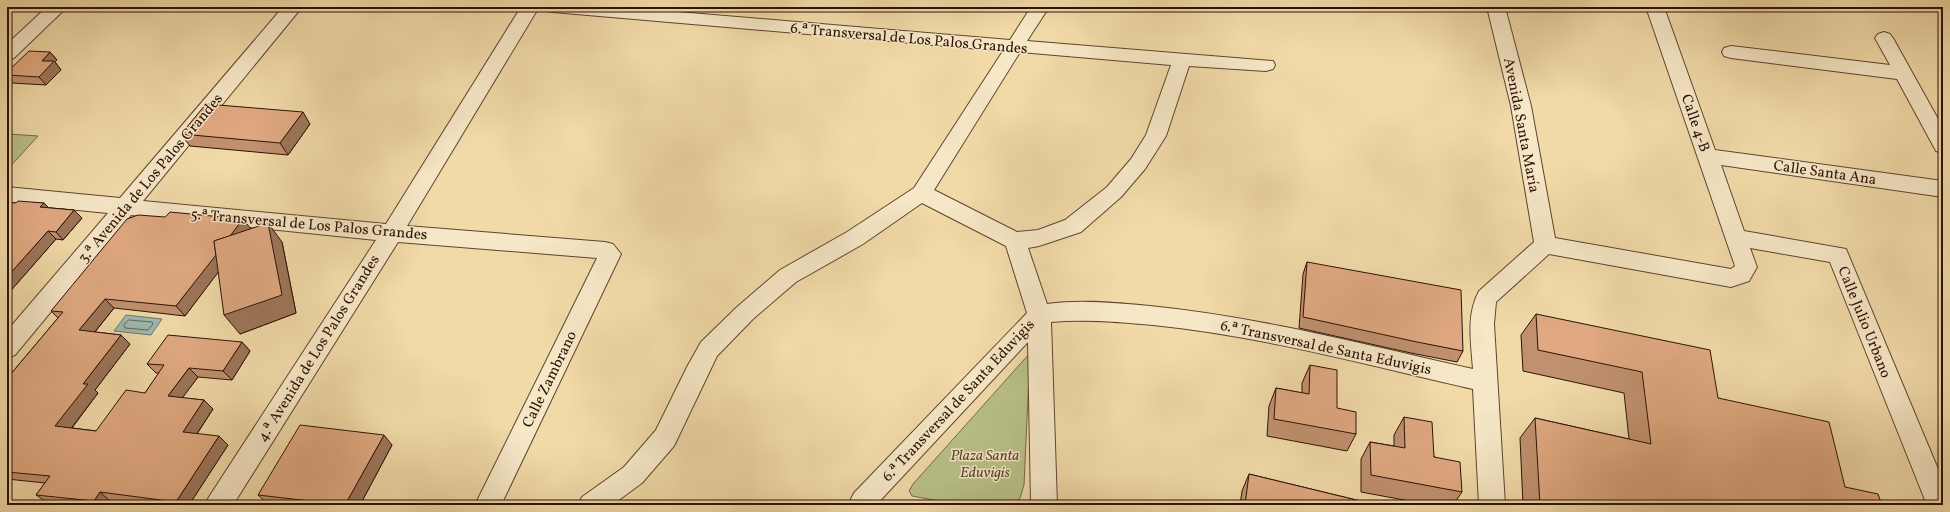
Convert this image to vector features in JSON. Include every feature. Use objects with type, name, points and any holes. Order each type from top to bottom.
[{"type":"street","points":[[7,54],[58,7]]},
{"type":"street","name":"3.ª Avenida de Los Palos Grandes","points":[[7,348],[293,7]]},
{"type":"street","name":"4.ª Avenida de Los Palos Grandes","points":[[218,505],[392,233],[530,7]]},
{"type":"street","name":"6.ª Transversal de Los Palos Grandes","points":[[553,7],[1014,47],[1266,65]]},
{"type":"street","points":[[591,505],[633,475],[665,438],[695,374],[709,349],[745,313],[788,276],[855,238],[921,193],[1040,7]]},
{"type":"street","name":"Avenida Santa María","points":[[1496,7],[1521,106],[1545,245]]},
{"type":"street","name":"Calle 4-B","points":[[1655,7],[1737,238]]},
{"type":"street","points":[[30,33],[54,35]]},
{"type":"street","points":[[1884,38],[1902,74],[1943,146]]},
{"type":"street","points":[[1731,52],[1902,74]]},
{"type":"street","points":[[921,193],[1015,241],[1039,238],[1073,226],[1114,192],[1138,164],[1156,136],[1182,60]]},
{"type":"street","name":"Calle Santa Ana","points":[[1708,156],[1943,189]]},
{"type":"street","name":"5.ª Transversal de Los Palos Grandes","points":[[7,195],[392,233],[605,250],[610,254]]},
{"type":"street","points":[[1492,505],[1482,324],[1483,307],[1487,297],[1545,245],[1731,278],[1741,275],[1746,267],[1737,238]]},
{"type":"street","name":"Calle Julio Urbano","points":[[1737,238],[1838,256],[1940,505]]},
{"type":"street","points":[[1015,241],[1025,267],[1039,315],[1044,505]]},
{"type":"street","name":"Calle Zambrano","points":[[488,505],[610,254]]},
{"type":"street","name":"6.ª Transversal de Santa Eduvigis","points":[[871,503],[1039,315],[1059,311],[1162,316],[1258,330],[1486,382]]},
{"type":"green space","points":[[9,134],[38,136],[7,170],[7,136]]},
{"type":"green space","name":"Plaza Santa Eduvigis","points":[[1030,353],[1024,485],[1019,501],[1014,505],[961,505],[912,496],[909,491],[913,484]]},
{"type":"water","points":[[126,315],[162,319],[151,335],[114,331]]},
{"type":"building","points":[[29,51],[50,52],[42,61],[54,61],[39,77],[7,75],[7,72]]},
{"type":"building","points":[[206,104],[303,112],[280,143],[181,134]]},
{"type":"building","points":[[18,201],[44,203],[40,207],[74,210],[56,232],[48,231],[7,277],[7,202],[16,203]]},
{"type":"building","points":[[170,212],[243,219],[230,236],[214,241],[216,255],[176,306],[105,299],[79,330],[121,335],[83,384],[88,384],[55,426],[96,431],[126,390],[145,393],[164,365],[147,364],[168,335],[242,342],[223,371],[189,368],[168,396],[204,400],[183,432],[219,436],[176,502],[100,492],[94,501],[36,495],[50,476],[7,472],[7,375],[10,375],[63,312],[51,311],[127,219],[138,215],[165,217]]},
{"type":"building","points":[[268,223],[282,295],[224,315],[214,241]]},
{"type":"building","points":[[1307,262],[1461,290],[1463,351],[1303,317]]},
{"type":"building","points":[[1536,314],[1710,350],[1718,398],[1829,422],[1845,487],[1878,494],[1882,505],[1540,505],[1535,418],[1651,444],[1642,372],[1538,350]]},
{"type":"building","points":[[1310,365],[1337,370],[1337,408],[1356,412],[1356,434],[1274,419],[1276,388],[1309,394]]},
{"type":"building","points":[[1404,417],[1432,422],[1434,457],[1460,462],[1462,492],[1371,475],[1370,442],[1405,448]]},
{"type":"building","points":[[300,425],[384,435],[345,505],[258,495]]},
{"type":"building","points":[[1249,474],[1377,505],[1245,505]]}]
